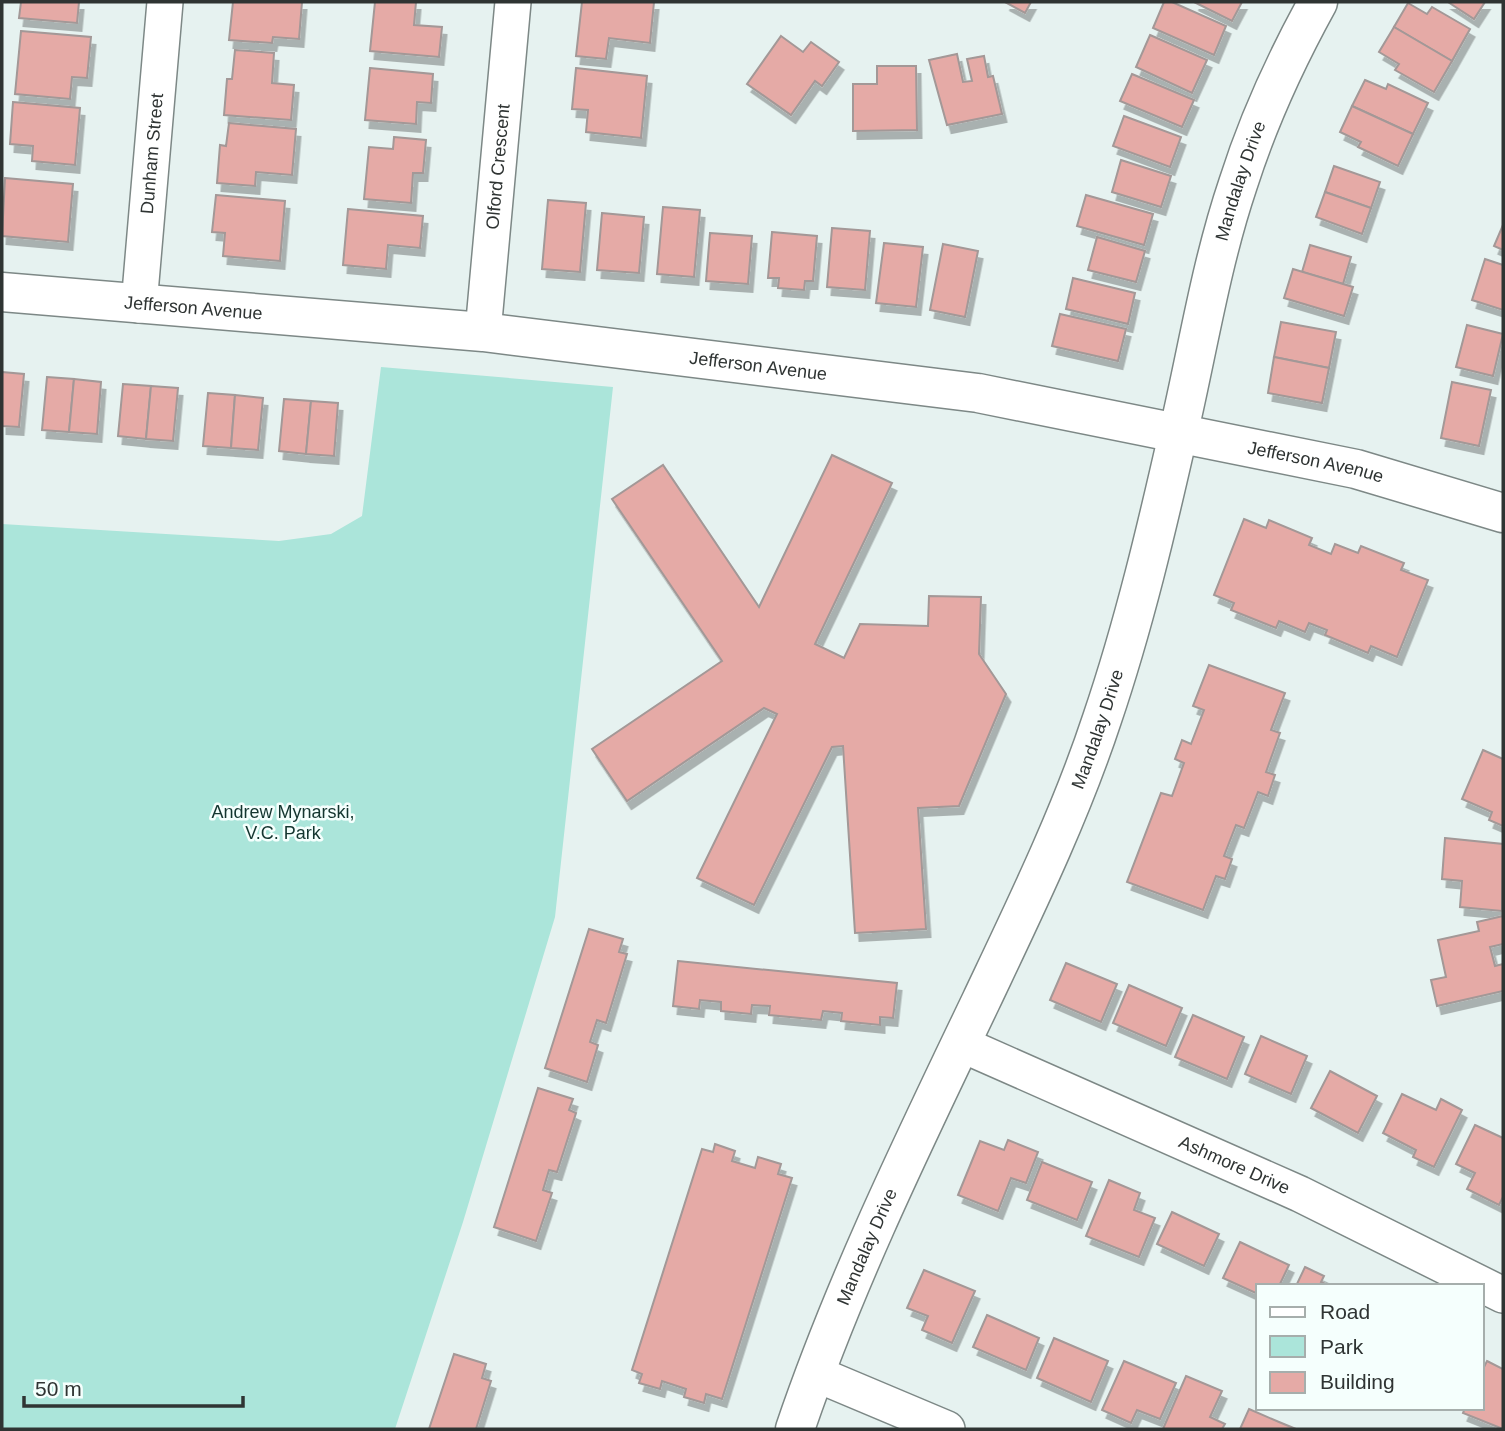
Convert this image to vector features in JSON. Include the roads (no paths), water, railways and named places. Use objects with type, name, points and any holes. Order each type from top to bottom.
[{"type":"street","name":"Dunham Street","points":[[139,305],[165,2]]},
{"type":"street","name":"Olford Crescent","points":[[483,332],[513,2]]},
{"type":"street","name":"Mandalay Drive","points":[[795,1429],[814,1373],[872,1234],[1042,873],[1077,791],[1119,668],[1179,432],[1213,275],[1237,185],[1275,86],[1318,2]]},
{"type":"street","name":"Jefferson Avenue","points":[[2,292],[483,332],[978,393],[1356,469],[1503,513]]},
{"type":"street","name":"Ashmore Drive","points":[[961,1044],[1300,1194],[1481,1284]]},
{"type":"street","name":"Ashmore Drive","points":[[1484,1286],[1503,1295]]},
{"type":"street","points":[[814,1373],[947,1429]]},
{"type":"park label","name":"Andrew Mynarski, V.C. Park","points":[[283,822]]}]
